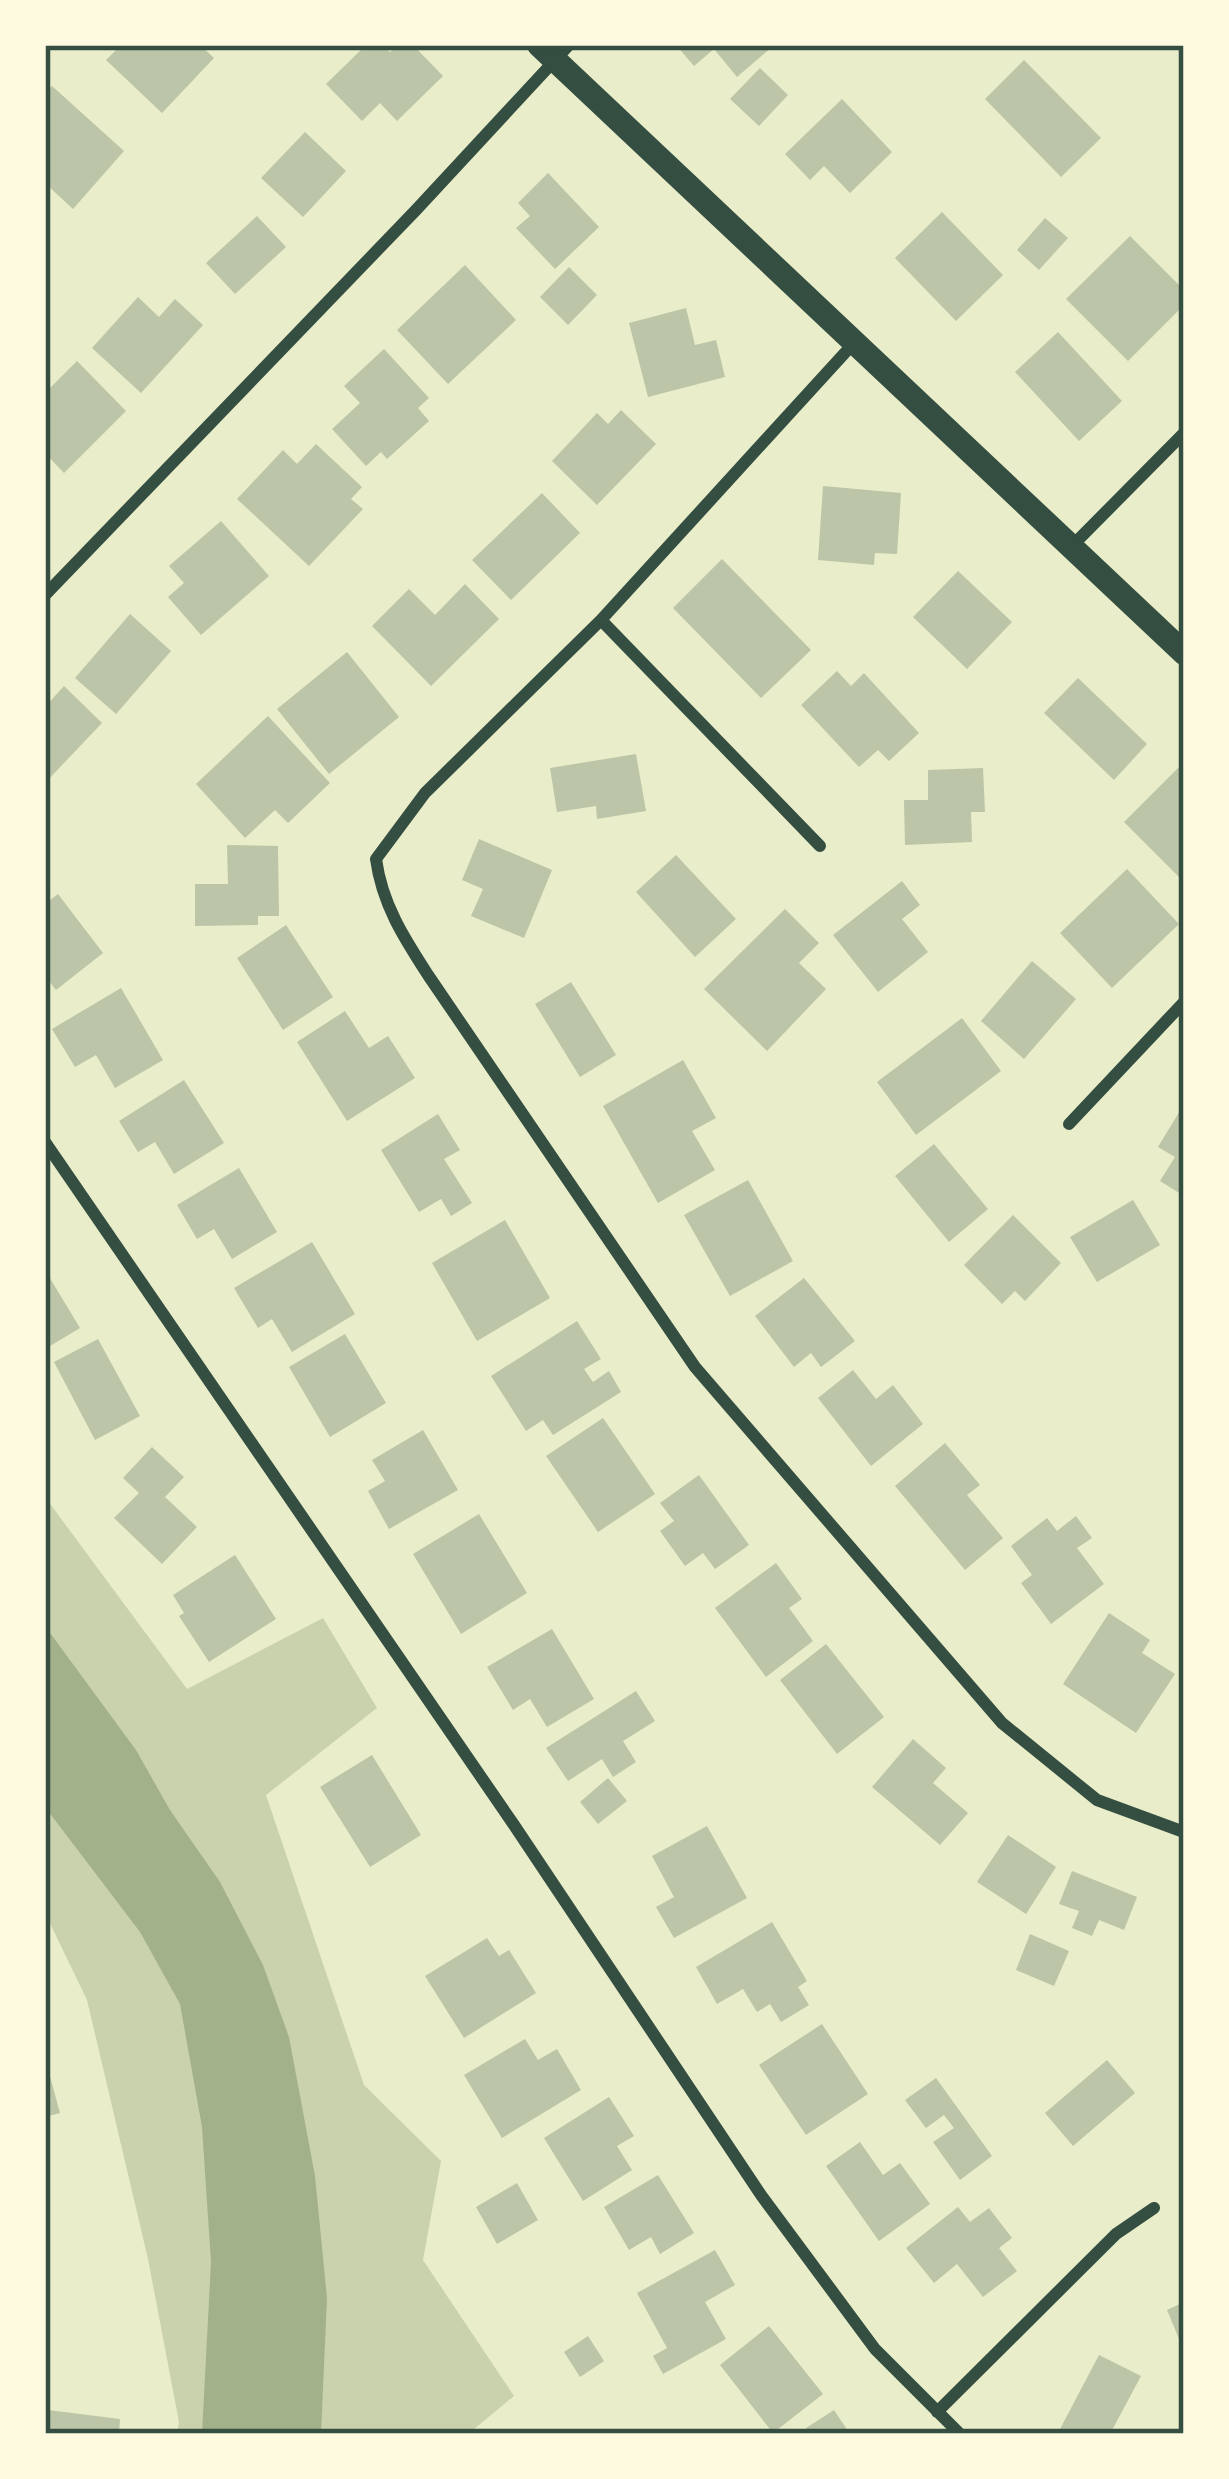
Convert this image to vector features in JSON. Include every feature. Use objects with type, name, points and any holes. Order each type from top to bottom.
[{"type":"main road","points":[[554,50],[853,344],[1184,653]]},
{"type":"street","points":[[45,595],[554,50]]},
{"type":"street","points":[[853,344],[601,620],[425,793],[376,859],[380,890],[402,935],[695,1367],[1002,1723],[1097,1800],[1184,1832]]},
{"type":"street","points":[[1071,548],[1184,434]]},
{"type":"street","points":[[601,620],[820,846]]},
{"type":"street","points":[[1070,1124],[1184,1002]]},
{"type":"street","points":[[45,1142],[501,1805],[761,2195],[875,2349],[959,2434]]},
{"type":"street","points":[[937,2412],[1116,2234],[1154,2207]]},
{"type":"shaded area","points":[[45,1497],[187,1689],[323,1618],[377,1708],[266,1795],[364,2085],[441,2161],[423,2260],[514,2396],[468,2434],[177,2434],[179,2422],[148,2259],[87,2000],[45,1913]]},
{"type":"shaded area","points":[[45,1626],[136,1750],[220,1882],[263,1965],[289,2037],[315,2176],[327,2298],[321,2434],[202,2434],[211,2262],[202,2127],[180,2004],[140,1932],[45,1807]]},
{"type":"building","points":[[113,45],[200,45],[214,58],[162,113],[106,60],[117,49]]},
{"type":"building","points":[[366,45],[384,45],[390,52],[397,45],[413,45],[443,76],[397,121],[380,103],[362,121],[326,84]]},
{"type":"building","points":[[676,45],[774,45],[737,77],[714,49],[694,66]]},
{"type":"building","points":[[1024,60],[1101,138],[1061,177],[985,99]]},
{"type":"building","points":[[760,68],[788,95],[759,126],[730,99]]},
{"type":"building","points":[[52,86],[124,151],[73,209],[45,183],[45,94]]},
{"type":"building","points":[[842,99],[892,152],[850,193],[824,166],[810,180],[785,154]]},
{"type":"building","points":[[305,132],[346,171],[303,217],[261,178]]},
{"type":"building","points":[[548,173],[599,227],[555,269],[516,228],[530,216],[518,203]]},
{"type":"building","points":[[942,212],[1003,275],[956,321],[895,258]]},
{"type":"building","points":[[257,216],[286,247],[235,294],[206,263]]},
{"type":"building","points":[[1045,218],[1068,238],[1039,270],[1017,250]]},
{"type":"building","points":[[1130,236],[1184,290],[1184,305],[1128,361],[1066,299]]},
{"type":"building","points":[[465,265],[516,320],[448,384],[397,330]]},
{"type":"building","points":[[569,267],[597,295],[568,325],[540,297]]},
{"type":"building","points":[[138,297],[159,317],[175,299],[203,325],[141,393],[92,348]]},
{"type":"building","points":[[686,308],[695,345],[716,340],[725,377],[648,397],[629,323]]},
{"type":"building","points":[[1058,332],[1122,401],[1079,441],[1015,372]]},
{"type":"building","points":[[384,349],[429,398],[418,408],[429,421],[387,459],[381,452],[366,466],[332,429],[360,403],[344,386]]},
{"type":"building","points":[[77,361],[126,411],[64,473],[45,453],[45,393]]},
{"type":"building","points":[[621,410],[656,444],[597,505],[552,461],[597,413],[608,424]]},
{"type":"building","points":[[316,444],[362,487],[351,499],[363,509],[309,566],[237,499],[283,450],[297,464]]},
{"type":"building","points":[[823,486],[901,493],[897,554],[875,553],[874,565],[818,560]]},
{"type":"building","points":[[542,493],[580,533],[511,600],[472,560]]},
{"type":"building","points":[[221,521],[269,576],[201,635],[168,597],[184,583],[169,566]]},
{"type":"building","points":[[722,559],[811,650],[761,698],[673,608]]},
{"type":"building","points":[[958,571],[1012,622],[967,669],[913,617]]},
{"type":"building","points":[[465,584],[499,619],[431,686],[372,626],[409,589],[435,615]]},
{"type":"building","points":[[130,614],[171,651],[116,714],[75,678]]},
{"type":"building","points":[[347,652],[399,717],[329,774],[277,709]]},
{"type":"building","points":[[837,671],[851,686],[864,673],[919,733],[889,761],[878,750],[859,767],[801,705]]},
{"type":"building","points":[[1078,678],[1147,744],[1114,780],[1044,713]]},
{"type":"building","points":[[64,686],[102,723],[45,783],[45,707]]},
{"type":"building","points":[[268,716],[330,783],[288,823],[275,810],[245,838],[196,784]]},
{"type":"building","points":[[636,754],[646,811],[597,819],[596,806],[557,812],[550,768]]},
{"type":"building","points":[[1179,767],[1184,772],[1184,882],[1124,822]]},
{"type":"building","points":[[983,768],[985,812],[971,812],[972,842],[905,845],[904,800],[928,800],[928,770]]},
{"type":"building","points":[[479,839],[552,870],[524,938],[471,916],[483,889],[462,880]]},
{"type":"building","points":[[227,845],[278,846],[279,916],[258,916],[258,925],[195,926],[195,884],[228,884]]},
{"type":"building","points":[[676,855],[736,919],[695,957],[636,892]]},
{"type":"building","points":[[1127,869],[1179,924],[1112,988],[1060,933]]},
{"type":"building","points":[[902,881],[920,905],[902,919],[928,952],[878,992],[833,935]]},
{"type":"building","points":[[58,894],[103,953],[56,990],[45,976],[45,904]]},
{"type":"building","points":[[785,909],[819,943],[799,963],[826,989],[767,1051],[704,989]]},
{"type":"building","points":[[286,925],[333,997],[283,1030],[237,958]]},
{"type":"building","points":[[1032,961],[1076,999],[1024,1059],[981,1021]]},
{"type":"building","points":[[571,982],[616,1055],[580,1077],[535,1004]]},
{"type":"building","points":[[121,988],[163,1060],[115,1088],[96,1055],[75,1067],[52,1029]]},
{"type":"building","points":[[345,1011],[369,1048],[388,1036],[415,1078],[347,1121],[297,1042]]},
{"type":"building","points":[[962,1018],[1001,1071],[916,1135],[877,1082]]},
{"type":"building","points":[[683,1060],[716,1118],[692,1131],[715,1170],[658,1203],[603,1106]]},
{"type":"building","points":[[184,1080],[224,1143],[174,1174],[155,1142],[138,1152],[119,1121]]},
{"type":"building","points":[[1184,1104],[1184,1196],[1160,1181],[1175,1157],[1158,1147]]},
{"type":"building","points":[[438,1114],[460,1150],[444,1159],[472,1203],[451,1216],[441,1199],[419,1212],[381,1150]]},
{"type":"building","points":[[934,1144],[988,1209],[949,1242],[895,1176]]},
{"type":"building","points":[[239,1168],[277,1232],[232,1259],[214,1229],[197,1239],[177,1205]]},
{"type":"building","points":[[748,1180],[793,1261],[730,1296],[684,1215]]},
{"type":"building","points":[[1133,1200],[1160,1245],[1097,1282],[1070,1237]]},
{"type":"building","points":[[1013,1215],[1061,1263],[1025,1301],[1015,1291],[1002,1304],[964,1265]]},
{"type":"building","points":[[505,1220],[550,1298],[477,1341],[432,1263]]},
{"type":"building","points":[[312,1242],[355,1314],[292,1352],[272,1319],[258,1328],[234,1288]]},
{"type":"building","points":[[45,1270],[80,1328],[45,1349]]},
{"type":"building","points":[[804,1278],[855,1341],[821,1367],[811,1353],[794,1367],[755,1316]]},
{"type":"building","points":[[577,1321],[601,1359],[584,1369],[593,1382],[609,1371],[621,1392],[553,1435],[543,1420],[526,1431],[491,1376]]},
{"type":"building","points":[[345,1334],[386,1403],[330,1437],[289,1367]]},
{"type":"building","points":[[98,1339],[140,1416],[95,1440],[54,1362]]},
{"type":"building","points":[[853,1370],[876,1399],[893,1385],[923,1424],[871,1466],[818,1398]]},
{"type":"building","points":[[603,1418],[655,1494],[598,1532],[546,1456]]},
{"type":"building","points":[[423,1430],[458,1490],[389,1529],[368,1491],[385,1481],[372,1460]]},
{"type":"building","points":[[945,1443],[980,1485],[967,1495],[1003,1538],[965,1570],[895,1486]]},
{"type":"building","points":[[152,1447],[184,1477],[165,1497],[197,1527],[162,1564],[114,1518],[139,1493],[123,1478]]},
{"type":"building","points":[[699,1475],[749,1545],[715,1569],[703,1553],[685,1566],[660,1531],[674,1521],[660,1503]]},
{"type":"building","points":[[479,1514],[527,1593],[461,1634],[413,1554]]},
{"type":"building","points":[[1076,1516],[1092,1538],[1077,1548],[1104,1584],[1051,1624],[1021,1583],[1032,1575],[1011,1546],[1047,1518],[1057,1531]]},
{"type":"building","points":[[235,1555],[276,1619],[209,1662],[179,1616],[184,1613],[173,1595]]},
{"type":"building","points":[[776,1563],[802,1599],[789,1608],[813,1641],[766,1677],[715,1608]]},
{"type":"building","points":[[1109,1613],[1150,1640],[1142,1653],[1175,1674],[1136,1733],[1063,1684]]},
{"type":"building","points":[[552,1629],[594,1699],[547,1727],[530,1699],[513,1710],[487,1667]]},
{"type":"building","points":[[826,1644],[884,1717],[837,1754],[780,1680]]},
{"type":"building","points":[[636,1691],[655,1721],[623,1741],[636,1762],[613,1777],[602,1759],[568,1781],[546,1748]]},
{"type":"building","points":[[913,1739],[946,1768],[933,1783],[968,1813],[940,1845],[872,1787]]},
{"type":"building","points":[[372,1755],[421,1835],[370,1867],[320,1787]]},
{"type":"building","points":[[608,1778],[627,1801],[598,1824],[580,1802]]},
{"type":"building","points":[[707,1826],[747,1898],[674,1938],[656,1907],[674,1897],[652,1856]]},
{"type":"building","points":[[1008,1835],[1056,1867],[1026,1914],[977,1882]]},
{"type":"building","points":[[1072,1871],[1137,1897],[1124,1930],[1099,1920],[1092,1936],[1072,1928],[1079,1911],[1059,1904]]},
{"type":"building","points":[[772,1922],[807,1981],[798,1987],[809,2005],[781,2022],[770,2004],[757,2012],[743,1989],[717,2004],[696,1967]]},
{"type":"building","points":[[1030,1934],[1069,1951],[1054,1986],[1016,1970]]},
{"type":"building","points":[[487,1938],[499,1956],[509,1950],[536,1993],[464,2038],[425,1976]]},
{"type":"building","points":[[822,2024],[868,2094],[806,2135],[759,2065]]},
{"type":"building","points":[[525,2039],[538,2060],[557,2049],[581,2090],[502,2138],[464,2075]]},
{"type":"building","points":[[45,2058],[60,2113],[45,2117]]},
{"type":"building","points":[[1107,2060],[1135,2093],[1073,2146],[1045,2113]]},
{"type":"building","points":[[936,2078],[992,2156],[960,2180],[933,2142],[954,2128],[944,2115],[926,2128],[905,2100]]},
{"type":"building","points":[[609,2097],[634,2136],[617,2146],[632,2170],[583,2201],[544,2138]]},
{"type":"building","points":[[860,2142],[883,2175],[900,2163],[930,2204],[879,2241],[826,2166]]},
{"type":"building","points":[[658,2175],[694,2233],[660,2254],[651,2237],[629,2250],[604,2207]]},
{"type":"building","points":[[517,2183],[538,2220],[497,2244],[476,2207]]},
{"type":"building","points":[[958,2207],[970,2222],[989,2208],[1012,2238],[999,2248],[1017,2271],[983,2297],[957,2264],[934,2283],[906,2248]]},
{"type":"building","points":[[715,2250],[735,2285],[705,2302],[726,2339],[663,2374],[653,2356],[667,2348],[637,2293]]},
{"type":"building","points":[[1184,2302],[1184,2351],[1167,2310]]},
{"type":"building","points":[[769,2326],[823,2394],[773,2433],[720,2365]]},
{"type":"building","points":[[588,2336],[604,2361],[580,2377],[564,2352]]},
{"type":"building","points":[[1099,2355],[1141,2376],[1110,2434],[1064,2434],[1059,2431]]},
{"type":"building","points":[[48,2410],[120,2419],[119,2434],[46,2434]]},
{"type":"building","points":[[834,2410],[850,2434],[797,2434]]}]
